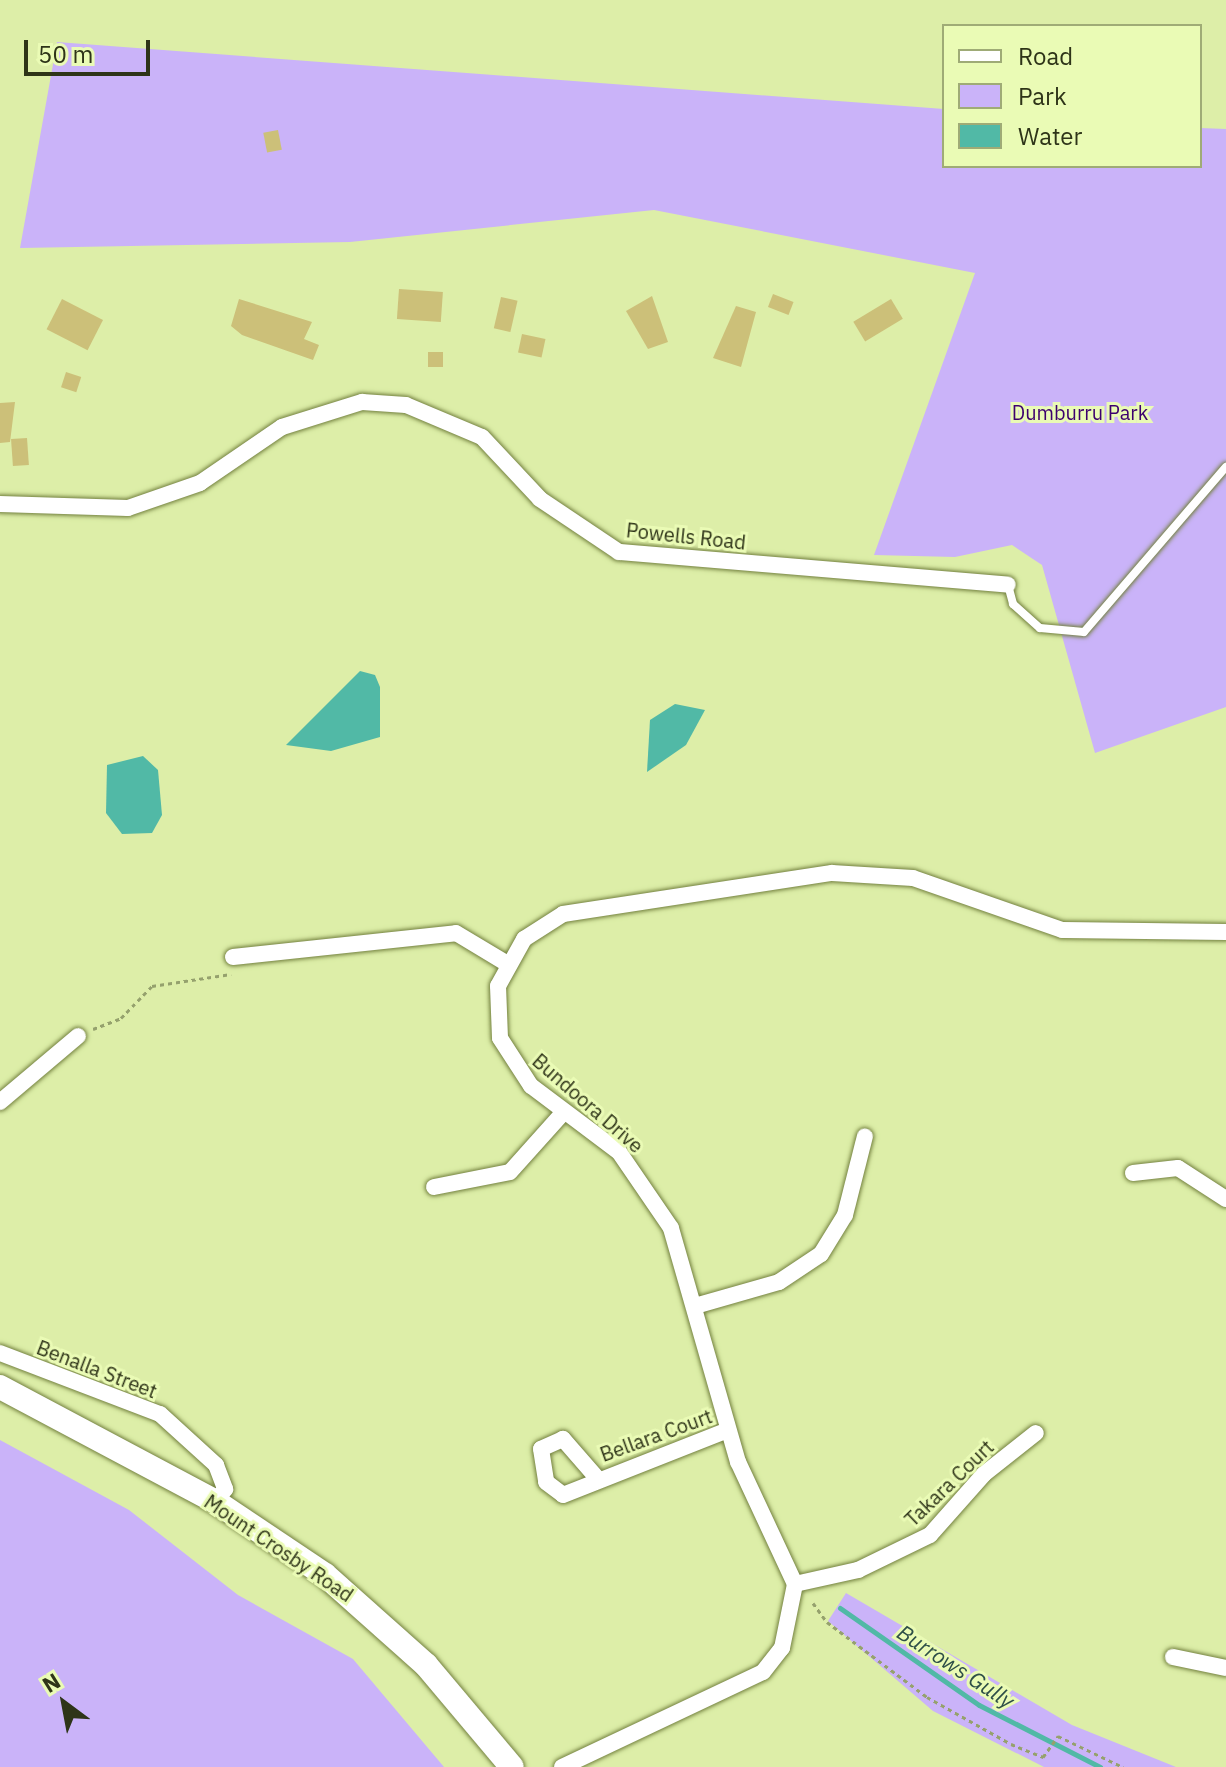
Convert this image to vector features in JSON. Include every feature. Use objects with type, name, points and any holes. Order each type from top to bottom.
[{"type":"main road","name":"Mount Crosby Road","points":[[0,1387],[216,1502],[377,1618],[512,1767]]},
{"type":"street","name":"Powells Road","points":[[0,504],[128,508],[200,483],[282,427],[362,402],[406,405],[482,437],[540,499],[619,552],[1008,585]]},
{"type":"street","name":"Bundoora Drive","points":[[795,1584],[728,1430],[671,1228],[648,1186],[619,1152],[563,1113],[531,1086],[500,1038],[496,1009],[506,963],[524,939],[563,914],[832,873],[913,878],[1062,930],[1226,932]]},
{"type":"street","points":[[236,957],[456,933],[506,963]]},
{"type":"street","points":[[0,1102],[78,1036]]},
{"type":"street","points":[[434,1187],[510,1172],[563,1113]]},
{"type":"street","points":[[695,1306],[779,1282],[821,1254],[845,1215],[865,1136]]},
{"type":"street","points":[[1133,1173],[1178,1168],[1226,1199]]},
{"type":"street","name":"Benalla Street","points":[[0,1353],[160,1414],[216,1465],[225,1479],[216,1502]]},
{"type":"street","name":"Bellara Court","points":[[597,1478],[728,1430]]},
{"type":"street","name":"Takara Court","points":[[795,1584],[858,1570],[930,1535],[984,1474],[1036,1433]]},
{"type":"street","points":[[562,1767],[763,1672],[782,1648],[795,1584]]},
{"type":"street","points":[[1173,1657],[1226,1668]]},
{"type":"lane","points":[[1008,585],[1013,604],[1040,628],[1084,632],[1226,467]]},
{"type":"path","points":[[78,1036],[121,1018],[132,999],[152,986],[230,974],[236,957]]},
{"type":"path","points":[[813,1603],[827,1622],[927,1697],[1011,1744],[1043,1757],[1058,1736],[1123,1767]]},
{"type":"green space","name":"Dumburru Park","points":[[57,42],[942,109],[942,168],[1202,168],[1202,128],[1226,129],[1226,707],[1095,753],[1042,565],[1012,545],[955,557],[874,555],[975,273],[654,210],[350,242],[20,248]]},
{"type":"green space","points":[[0,1440],[129,1510],[238,1595],[353,1659],[444,1767],[0,1767]]},
{"type":"green space","points":[[846,1593],[1072,1725],[1176,1767],[1044,1767],[933,1711],[828,1621]]},
{"type":"water","points":[[360,671],[375,675],[380,687],[380,737],[331,751],[286,745]]},
{"type":"water","points":[[675,704],[705,710],[686,745],[647,772],[650,720]]},
{"type":"water","points":[[143,756],[158,770],[162,815],[152,833],[122,834],[106,813],[107,765]]},
{"type":"building","points":[[278,130],[282,150],[267,152],[263,133]]},
{"type":"building","points":[[399,289],[443,292],[441,322],[397,319]]},
{"type":"building","points":[[773,294],[794,302],[789,315],[768,307]]},
{"type":"building","points":[[652,296],[668,342],[648,349],[626,311]]},
{"type":"building","points":[[501,297],[518,301],[510,332],[494,328]]},
{"type":"building","points":[[62,299],[103,320],[88,350],[47,329]]},
{"type":"building","points":[[239,299],[312,322],[304,339],[319,345],[313,360],[242,335],[231,326]]},
{"type":"building","points":[[891,299],[903,319],[865,341],[853,322]]},
{"type":"building","points":[[736,306],[756,312],[741,367],[713,358]]},
{"type":"building","points":[[522,334],[545,339],[542,358],[518,353]]},
{"type":"building","points":[[428,352],[443,352],[443,367],[428,367]]},
{"type":"building","points":[[66,372],[81,377],[76,392],[61,387]]},
{"type":"building","points":[[15,402],[10,442],[0,443],[0,403]]},
{"type":"building","points":[[27,438],[29,465],[13,466],[11,439]]},
{"type":"waterway","name":"Burrows Gully","points":[[840,1608],[979,1705],[1100,1767]]}]
